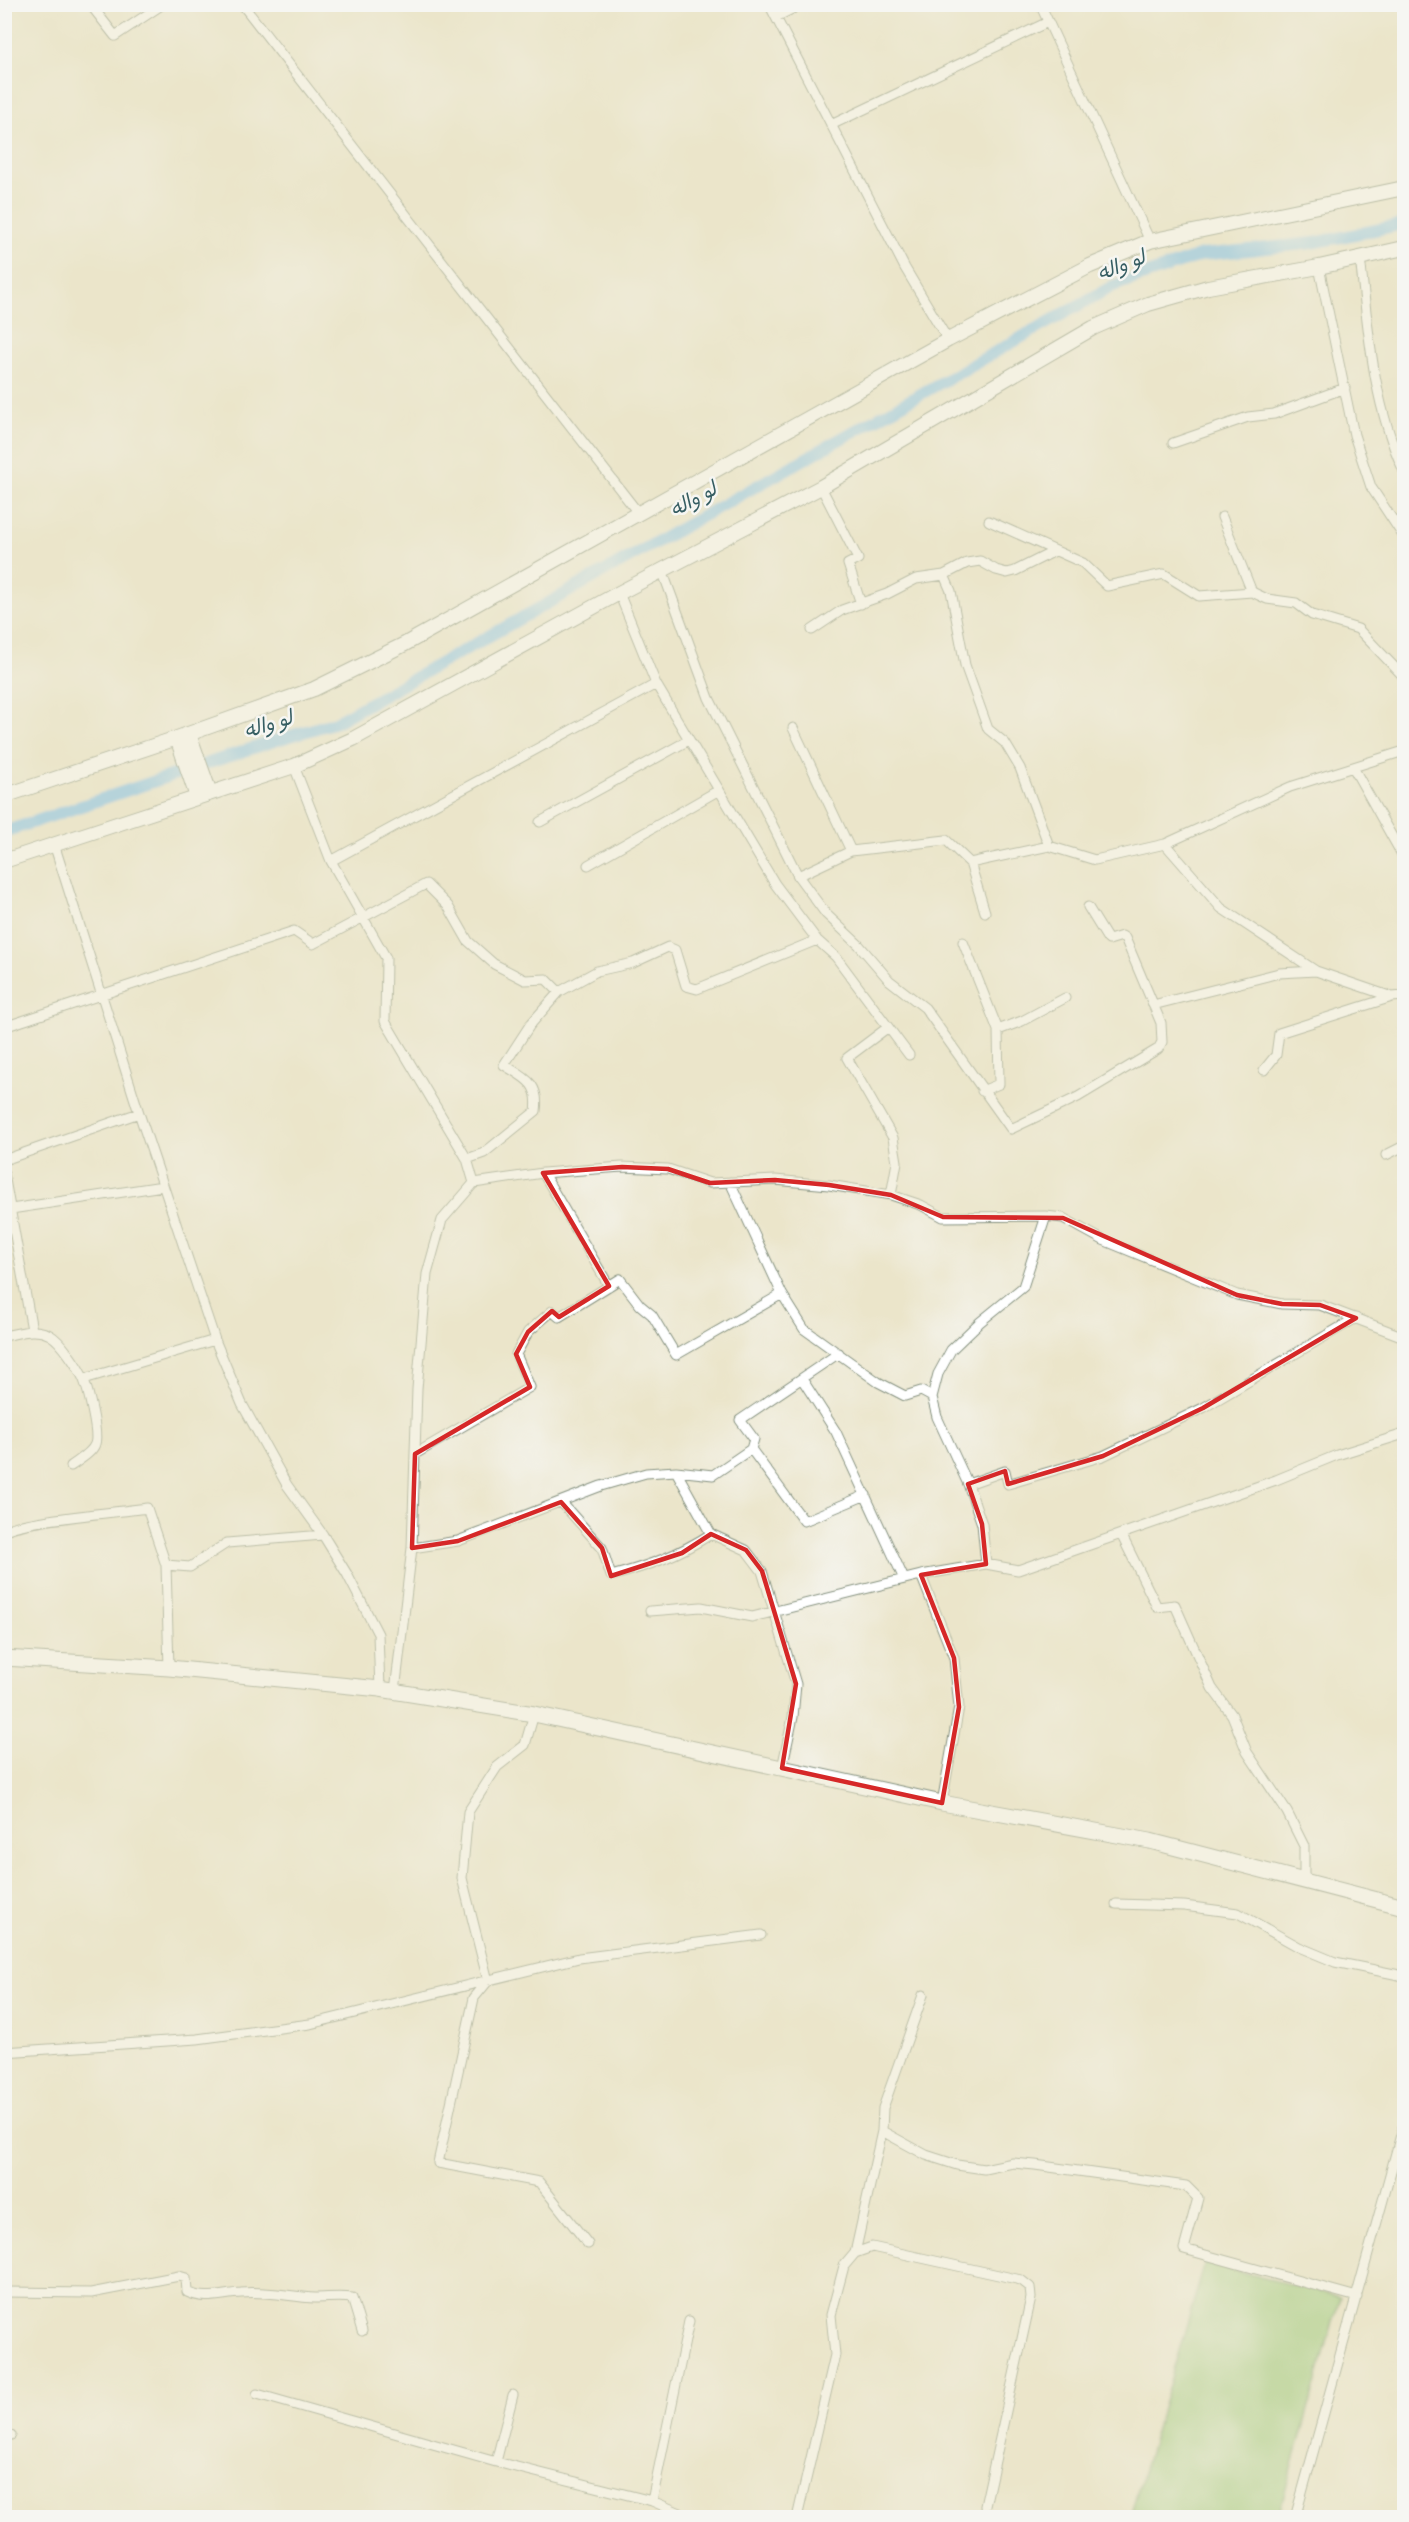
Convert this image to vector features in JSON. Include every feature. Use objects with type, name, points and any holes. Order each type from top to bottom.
[{"type":"main road","points":[[4,1658],[169,1668],[388,1690],[534,1714],[942,1803],[1150,1841],[1404,1907]]},
{"type":"street","points":[[90,4],[115,36],[163,4]]},
{"type":"street","points":[[242,4],[639,514]]},
{"type":"street","points":[[769,4],[905,268],[948,340]]},
{"type":"street","points":[[776,17],[802,4]]},
{"type":"street","points":[[1040,4],[1150,241]]},
{"type":"street","points":[[831,125],[1048,22]]},
{"type":"street","points":[[4,796],[314,689],[405,644],[948,340],[1090,266],[1150,241],[1404,188]]},
{"type":"street","points":[[4,861],[294,766],[353,739],[619,593],[821,486],[1093,328],[1148,304],[1208,287],[1319,267],[1404,248]]},
{"type":"street","points":[[1360,257],[1368,330],[1380,400],[1404,471]]},
{"type":"street","points":[[1319,267],[1354,435],[1371,487],[1404,537]]},
{"type":"street","points":[[1173,444],[1248,417],[1274,414],[1345,388]]},
{"type":"street","points":[[821,486],[858,559],[848,564],[861,604]]},
{"type":"street","points":[[1222,517],[1252,592]]},
{"type":"street","points":[[989,522],[1083,563],[1107,586],[1157,574],[1170,578],[1199,596],[1252,592],[1267,599],[1296,603],[1312,615],[1358,629],[1404,677]]},
{"type":"street","points":[[812,630],[842,610],[887,594],[916,579],[944,574],[967,563],[980,561],[1007,573],[1056,551]]},
{"type":"street","points":[[662,570],[709,698],[798,876],[826,914],[859,945],[889,980],[925,1008],[1011,1129],[1108,1080],[1161,1045],[1161,1023],[1125,938],[1122,936],[1109,940],[1088,908]]},
{"type":"street","points":[[944,574],[951,591],[965,665],[988,729],[1005,743],[1020,768],[1049,846]]},
{"type":"street","points":[[619,593],[656,684],[775,884],[817,939],[836,957],[909,1055]]},
{"type":"street","points":[[331,861],[656,684]]},
{"type":"street","points":[[793,728],[851,851]]},
{"type":"street","points":[[183,736],[204,795]]},
{"type":"street","points":[[540,822],[689,740]]},
{"type":"street","points":[[970,863],[1049,846],[1095,860],[1165,844],[1290,787],[1354,769],[1404,751]]},
{"type":"street","points":[[294,766],[331,861],[386,958],[386,1022],[467,1159],[474,1183]]},
{"type":"street","points":[[1354,769],[1404,858]]},
{"type":"street","points":[[588,865],[720,790]]},
{"type":"street","points":[[798,876],[851,851],[946,840],[970,863],[985,912]]},
{"type":"street","points":[[54,844],[139,1113],[215,1341],[242,1404],[288,1485],[323,1535],[347,1575],[378,1634],[388,1690]]},
{"type":"street","points":[[1165,844],[1221,908],[1316,971],[1392,997]]},
{"type":"street","points":[[4,1027],[294,932],[313,944],[426,884],[448,906],[468,941],[494,964],[525,980],[546,979],[559,992]]},
{"type":"street","points":[[467,1159],[484,1153],[536,1111],[538,1096],[529,1080],[504,1065],[530,1025],[559,992],[597,971],[633,963],[668,947],[675,950],[686,986],[697,989],[817,939]]},
{"type":"street","points":[[963,942],[998,1030],[999,1084],[982,1091]]},
{"type":"street","points":[[1153,1005],[1279,973],[1316,971]]},
{"type":"street","points":[[1264,1070],[1276,1055],[1279,1034],[1392,997],[1404,996]]},
{"type":"street","points":[[998,1030],[1022,1021],[1065,998]]},
{"type":"street","points":[[888,1028],[847,1058],[893,1138],[897,1162],[891,1195]]},
{"type":"street","points":[[4,1160],[139,1113]]},
{"type":"street","points":[[1386,1155],[1404,1146]]},
{"type":"street","points":[[388,1690],[412,1548],[417,1389],[427,1274],[442,1220],[474,1183],[543,1173],[622,1167],[668,1169],[710,1183],[775,1180],[829,1185],[891,1195],[921,1205],[943,1217],[1046,1216],[1062,1218],[1103,1240],[1237,1294],[1282,1304],[1320,1305],[1404,1337]]},
{"type":"street","points":[[543,1173],[609,1286]]},
{"type":"street","points":[[4,1174],[32,1330]]},
{"type":"street","points":[[730,1182],[782,1294],[804,1329],[878,1382],[904,1396],[926,1394]]},
{"type":"street","points":[[11,1209],[163,1186]]},
{"type":"street","points":[[926,1394],[951,1350],[1023,1287],[1046,1216]]},
{"type":"street","points":[[415,1454],[530,1388],[516,1354],[528,1332],[552,1311],[559,1317],[620,1279],[640,1305],[652,1315],[676,1355],[782,1294]]},
{"type":"street","points":[[968,1484],[1005,1471],[1008,1484],[1103,1456],[1203,1408],[1356,1318]]},
{"type":"street","points":[[4,1336],[32,1330],[50,1335],[63,1346],[84,1379],[96,1433],[95,1444],[87,1454],[71,1466]]},
{"type":"street","points":[[84,1379],[215,1341]]},
{"type":"street","points":[[412,1548],[458,1541],[601,1486],[646,1473],[676,1472],[713,1475],[751,1449],[754,1439],[740,1420],[839,1353]]},
{"type":"street","points":[[802,1379],[836,1432],[904,1579]]},
{"type":"street","points":[[926,1394],[968,1484],[982,1524],[986,1564]]},
{"type":"street","points":[[650,1611],[701,1607],[752,1617],[921,1575],[986,1564],[1018,1570],[1276,1480],[1337,1455],[1404,1434]]},
{"type":"street","points":[[751,1449],[804,1521],[866,1495]]},
{"type":"street","points":[[676,1472],[711,1534],[746,1550],[762,1571],[776,1611],[796,1684],[793,1717],[782,1768]]},
{"type":"street","points":[[561,1502],[602,1548],[611,1576],[642,1568],[682,1552],[711,1534]]},
{"type":"street","points":[[4,1531],[9,1527],[147,1508],[166,1565],[169,1668]]},
{"type":"street","points":[[1120,1534],[1156,1607],[1175,1605],[1212,1688],[1232,1715],[1248,1752],[1287,1812],[1304,1846],[1304,1881]]},
{"type":"street","points":[[166,1565],[190,1567],[227,1543],[323,1535]]},
{"type":"street","points":[[921,1575],[954,1658],[959,1707],[942,1803]]},
{"type":"street","points":[[488,1981],[462,1878],[468,1812],[497,1767],[525,1745],[534,1714]]},
{"type":"street","points":[[1116,1904],[1184,1906],[1238,1913],[1299,1947],[1335,1962],[1404,1976]]},
{"type":"street","points":[[4,2052],[197,2038],[310,2024],[579,1959],[761,1935]]},
{"type":"street","points":[[488,1981],[474,1998],[438,2163],[539,2182],[588,2244]]},
{"type":"street","points":[[797,2517],[835,2355],[831,2315],[844,2266],[855,2253],[882,2131],[884,2108],[923,1995]]},
{"type":"street","points":[[1296,2517],[1404,2124]]},
{"type":"street","points":[[882,2131],[926,2155],[957,2165],[984,2169],[1014,2163],[1186,2186],[1198,2198],[1184,2249],[1357,2297]]},
{"type":"street","points":[[855,2253],[872,2247],[1021,2280],[1030,2287],[1031,2298],[985,2506]]},
{"type":"street","points":[[4,2292],[91,2293],[179,2276],[186,2278],[187,2292],[197,2297],[219,2297],[242,2292],[318,2298],[339,2296],[352,2298],[362,2331]]},
{"type":"street","points":[[652,2500],[688,2321]]},
{"type":"street","points":[[257,2394],[496,2462],[652,2500],[692,2517]]},
{"type":"street","points":[[496,2462],[513,2395]]},
{"type":"highlighted area","points":[[622,1167],[668,1169],[710,1183],[775,1180],[829,1185],[891,1195],[943,1217],[1063,1218],[1237,1295],[1282,1304],[1320,1305],[1356,1318],[1203,1408],[1103,1456],[1008,1484],[1005,1471],[968,1484],[982,1524],[986,1564],[921,1575],[954,1658],[959,1707],[942,1803],[782,1768],[796,1684],[762,1571],[746,1550],[711,1534],[682,1553],[611,1576],[602,1548],[561,1502],[458,1541],[412,1548],[415,1454],[530,1387],[516,1354],[528,1332],[552,1311],[559,1317],[609,1286],[543,1173]]},
{"type":"green space","points":[[1205,2263],[1340,2297],[1278,2517],[1130,2517]]},
{"type":"waterway","name":"لو واله","points":[[4,832],[336,722],[1113,286],[1202,255],[1313,243],[1404,224]]}]
